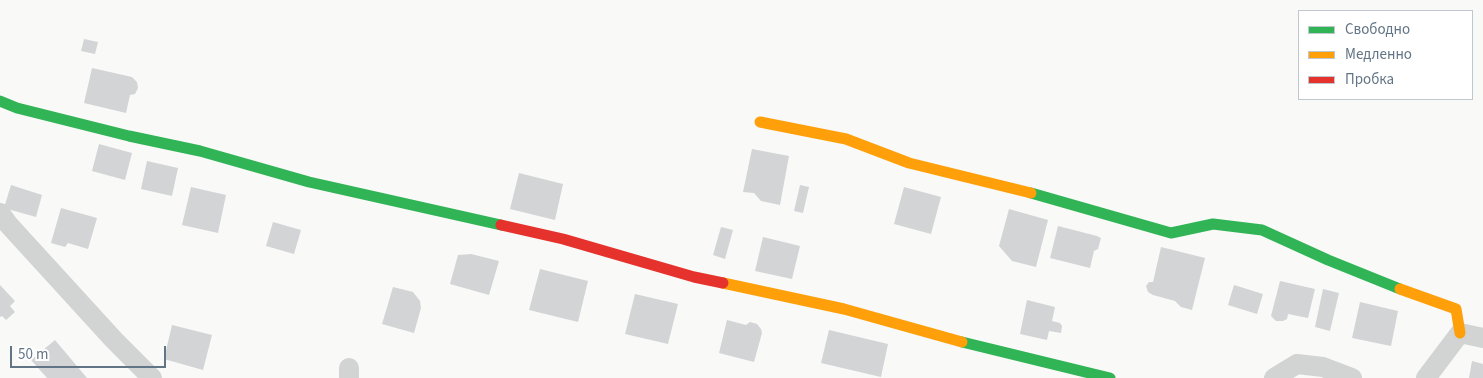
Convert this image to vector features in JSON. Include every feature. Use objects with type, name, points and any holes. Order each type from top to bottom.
[{"type":"street","points":[[0,101],[17,108],[120,134],[200,151],[309,182],[563,238],[694,276],[844,309],[975,346],[1110,378]]},
{"type":"street","points":[[760,122],[846,138],[909,163],[1021,190],[1171,233],[1213,224],[1262,230],[1379,281],[1456,309],[1460,333],[1426,378]]},
{"type":"street","points":[[0,213],[114,340],[152,378]]},
{"type":"street","points":[[1460,333],[1483,338]]},
{"type":"street","points":[[1274,378],[1297,364],[1323,367],[1352,378]]},
{"type":"building","points":[[84,39],[98,42],[95,54],[81,51]]},
{"type":"building","points":[[92,68],[132,77],[137,82],[138,88],[135,94],[130,95],[126,113],[84,103]]},
{"type":"building","points":[[99,144],[132,153],[125,180],[92,171]]},
{"type":"building","points":[[752,149],[789,156],[780,205],[761,201],[754,193],[743,192]]},
{"type":"building","points":[[147,161],[178,168],[172,196],[141,189]]},
{"type":"building","points":[[519,173],[563,184],[555,220],[510,209]]},
{"type":"building","points":[[11,185],[42,195],[36,217],[4,208]]},
{"type":"building","points":[[800,185],[809,187],[803,213],[794,211]]},
{"type":"building","points":[[191,187],[226,195],[218,233],[182,225]]},
{"type":"building","points":[[904,187],[941,197],[931,234],[894,224]]},
{"type":"building","points":[[61,208],[97,218],[88,249],[68,243],[65,247],[51,243]]},
{"type":"building","points":[[1009,209],[1048,220],[1036,267],[1012,261],[999,246]]},
{"type":"building","points":[[273,222],[301,230],[294,254],[266,246]]},
{"type":"building","points":[[1058,226],[1101,238],[1098,249],[1094,251],[1090,268],[1050,258]]},
{"type":"building","points":[[721,227],[733,230],[725,259],[713,255]]},
{"type":"building","points":[[763,237],[800,246],[792,279],[755,271]]},
{"type":"building","points":[[1161,247],[1205,258],[1192,310],[1181,307],[1175,301],[1148,292],[1146,286],[1149,282],[1153,282]]},
{"type":"building","points":[[471,254],[499,261],[489,295],[450,284],[458,255]]},
{"type":"building","points":[[540,269],[588,281],[578,322],[529,310]]},
{"type":"building","points":[[1280,281],[1315,289],[1308,318],[1288,314],[1287,319],[1276,321],[1271,316]]},
{"type":"building","points":[[0,285],[15,301],[10,306],[15,312],[6,320],[2,316],[0,317]]},
{"type":"building","points":[[1234,285],[1263,294],[1257,314],[1228,305]]},
{"type":"building","points":[[393,287],[413,292],[420,301],[421,308],[414,333],[382,324]]},
{"type":"building","points":[[1323,289],[1339,293],[1330,331],[1315,327]]},
{"type":"building","points":[[635,294],[678,304],[668,344],[625,334]]},
{"type":"building","points":[[1027,300],[1055,307],[1052,321],[1060,323],[1062,326],[1061,333],[1049,331],[1047,340],[1020,334]]},
{"type":"building","points":[[1360,302],[1398,311],[1391,346],[1352,338]]},
{"type":"building","points":[[727,320],[746,325],[750,322],[757,324],[761,329],[762,333],[754,362],[719,353]]},
{"type":"building","points":[[172,325],[212,335],[203,370],[164,359]]},
{"type":"building","points":[[829,330],[888,344],[881,377],[821,363]]},
{"type":"building","points":[[55,340],[87,378],[47,378],[31,360]]},
{"type":"building","points":[[1472,361],[1483,364],[1483,378],[1469,378]]},
{"type":"traffic: fast","points":[[0,101],[17,108],[129,136],[200,151],[309,182],[501,225]]},
{"type":"traffic: fast","points":[[1031,193],[1171,233],[1213,224],[1262,230],[1328,260],[1400,289]]},
{"type":"traffic: fast","points":[[962,342],[1110,378]]},
{"type":"traffic: slow","points":[[760,122],[846,139],[909,163],[1031,193]]},
{"type":"traffic: slow","points":[[723,283],[844,309],[962,342]]},
{"type":"traffic: slow","points":[[1400,289],[1456,309],[1460,333]]},
{"type":"traffic: jam","points":[[501,225],[563,239],[694,277],[723,283]]}]
